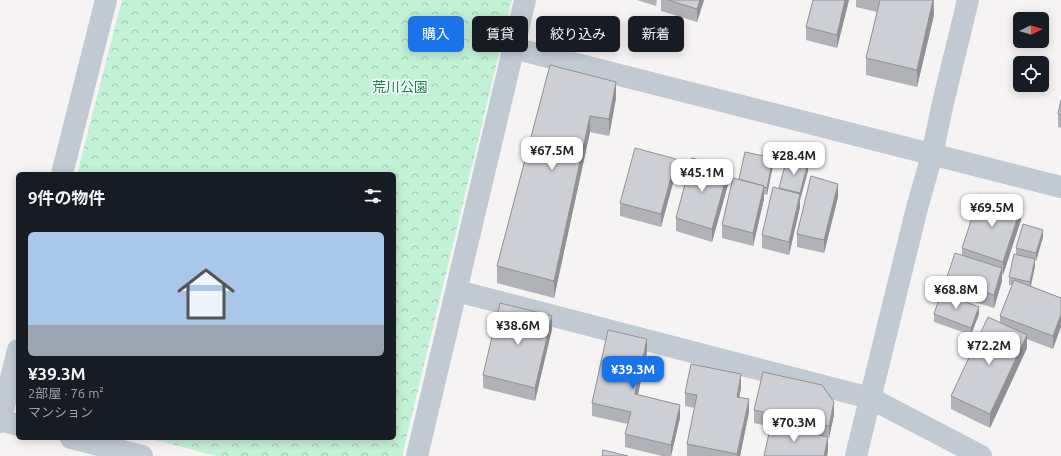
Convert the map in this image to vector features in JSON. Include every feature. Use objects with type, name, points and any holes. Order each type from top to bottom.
[{"type":"street","points":[[63,172],[106,0]]},
{"type":"street","points":[[521,16],[525,0]]},
{"type":"street","points":[[856,456],[932,155],[968,0]]},
{"type":"street","points":[[417,456],[512,52]]},
{"type":"street","points":[[528,52],[1061,188]]},
{"type":"street","points":[[457,291],[870,398],[981,456]]},
{"type":"street","points":[[16,358],[0,421],[16,425]]},
{"type":"street","points":[[73,444],[142,456]]},
{"type":"green space","name":"荒川公園","points":[[122,0],[512,0],[508,16],[472,16],[472,52],[499,52],[402,456],[217,456],[156,440],[396,440],[396,172],[78,172]]},
{"type":"building","points":[[668,0],[700,0],[697,9]]},
{"type":"building","points":[[813,0],[845,0],[837,35],[806,27]]},
{"type":"building","points":[[880,0],[933,0],[917,70],[866,58]]},
{"type":"building","points":[[550,65],[616,82],[609,119],[590,116],[554,281],[497,266]]},
{"type":"building","points":[[1061,100],[1061,115],[1058,114]]},
{"type":"building","points":[[635,148],[676,159],[661,214],[620,203]]},
{"type":"building","points":[[745,152],[773,158],[767,188],[739,179]]},
{"type":"building","points":[[692,158],[729,168],[712,229],[676,218]]},
{"type":"building","points":[[787,158],[808,163],[800,193],[779,188]]},
{"type":"building","points":[[811,176],[838,184],[824,240],[797,234]]},
{"type":"building","points":[[733,178],[764,186],[753,233],[722,225]]},
{"type":"building","points":[[773,187],[800,194],[789,242],[762,235]]},
{"type":"building","points":[[980,194],[1021,207],[1003,262],[962,248]]},
{"type":"building","points":[[1023,224],[1043,230],[1036,253],[1016,248]]},
{"type":"building","points":[[955,253],[1002,268],[994,295],[946,280]]},
{"type":"building","points":[[1014,254],[1035,259],[1030,282],[1009,277]]},
{"type":"building","points":[[1014,280],[1061,298],[1061,314],[1053,336],[1000,316]]},
{"type":"building","points":[[941,293],[979,307],[971,328],[934,314]]},
{"type":"building","points":[[500,303],[552,316],[535,388],[483,375]]},
{"type":"building","points":[[988,317],[1027,335],[990,414],[951,396]]},
{"type":"building","points":[[608,330],[647,339],[635,394],[680,405],[671,445],[625,434],[631,412],[592,403]]},
{"type":"building","points":[[691,364],[741,374],[737,397],[749,399],[737,454],[687,444],[697,395],[685,393]]},
{"type":"building","points":[[763,372],[822,385],[834,402],[829,426],[754,410]]},
{"type":"building","points":[[771,424],[828,437],[824,456],[764,456]]},
{"type":"building","points":[[603,450],[628,456],[602,456]]}]
